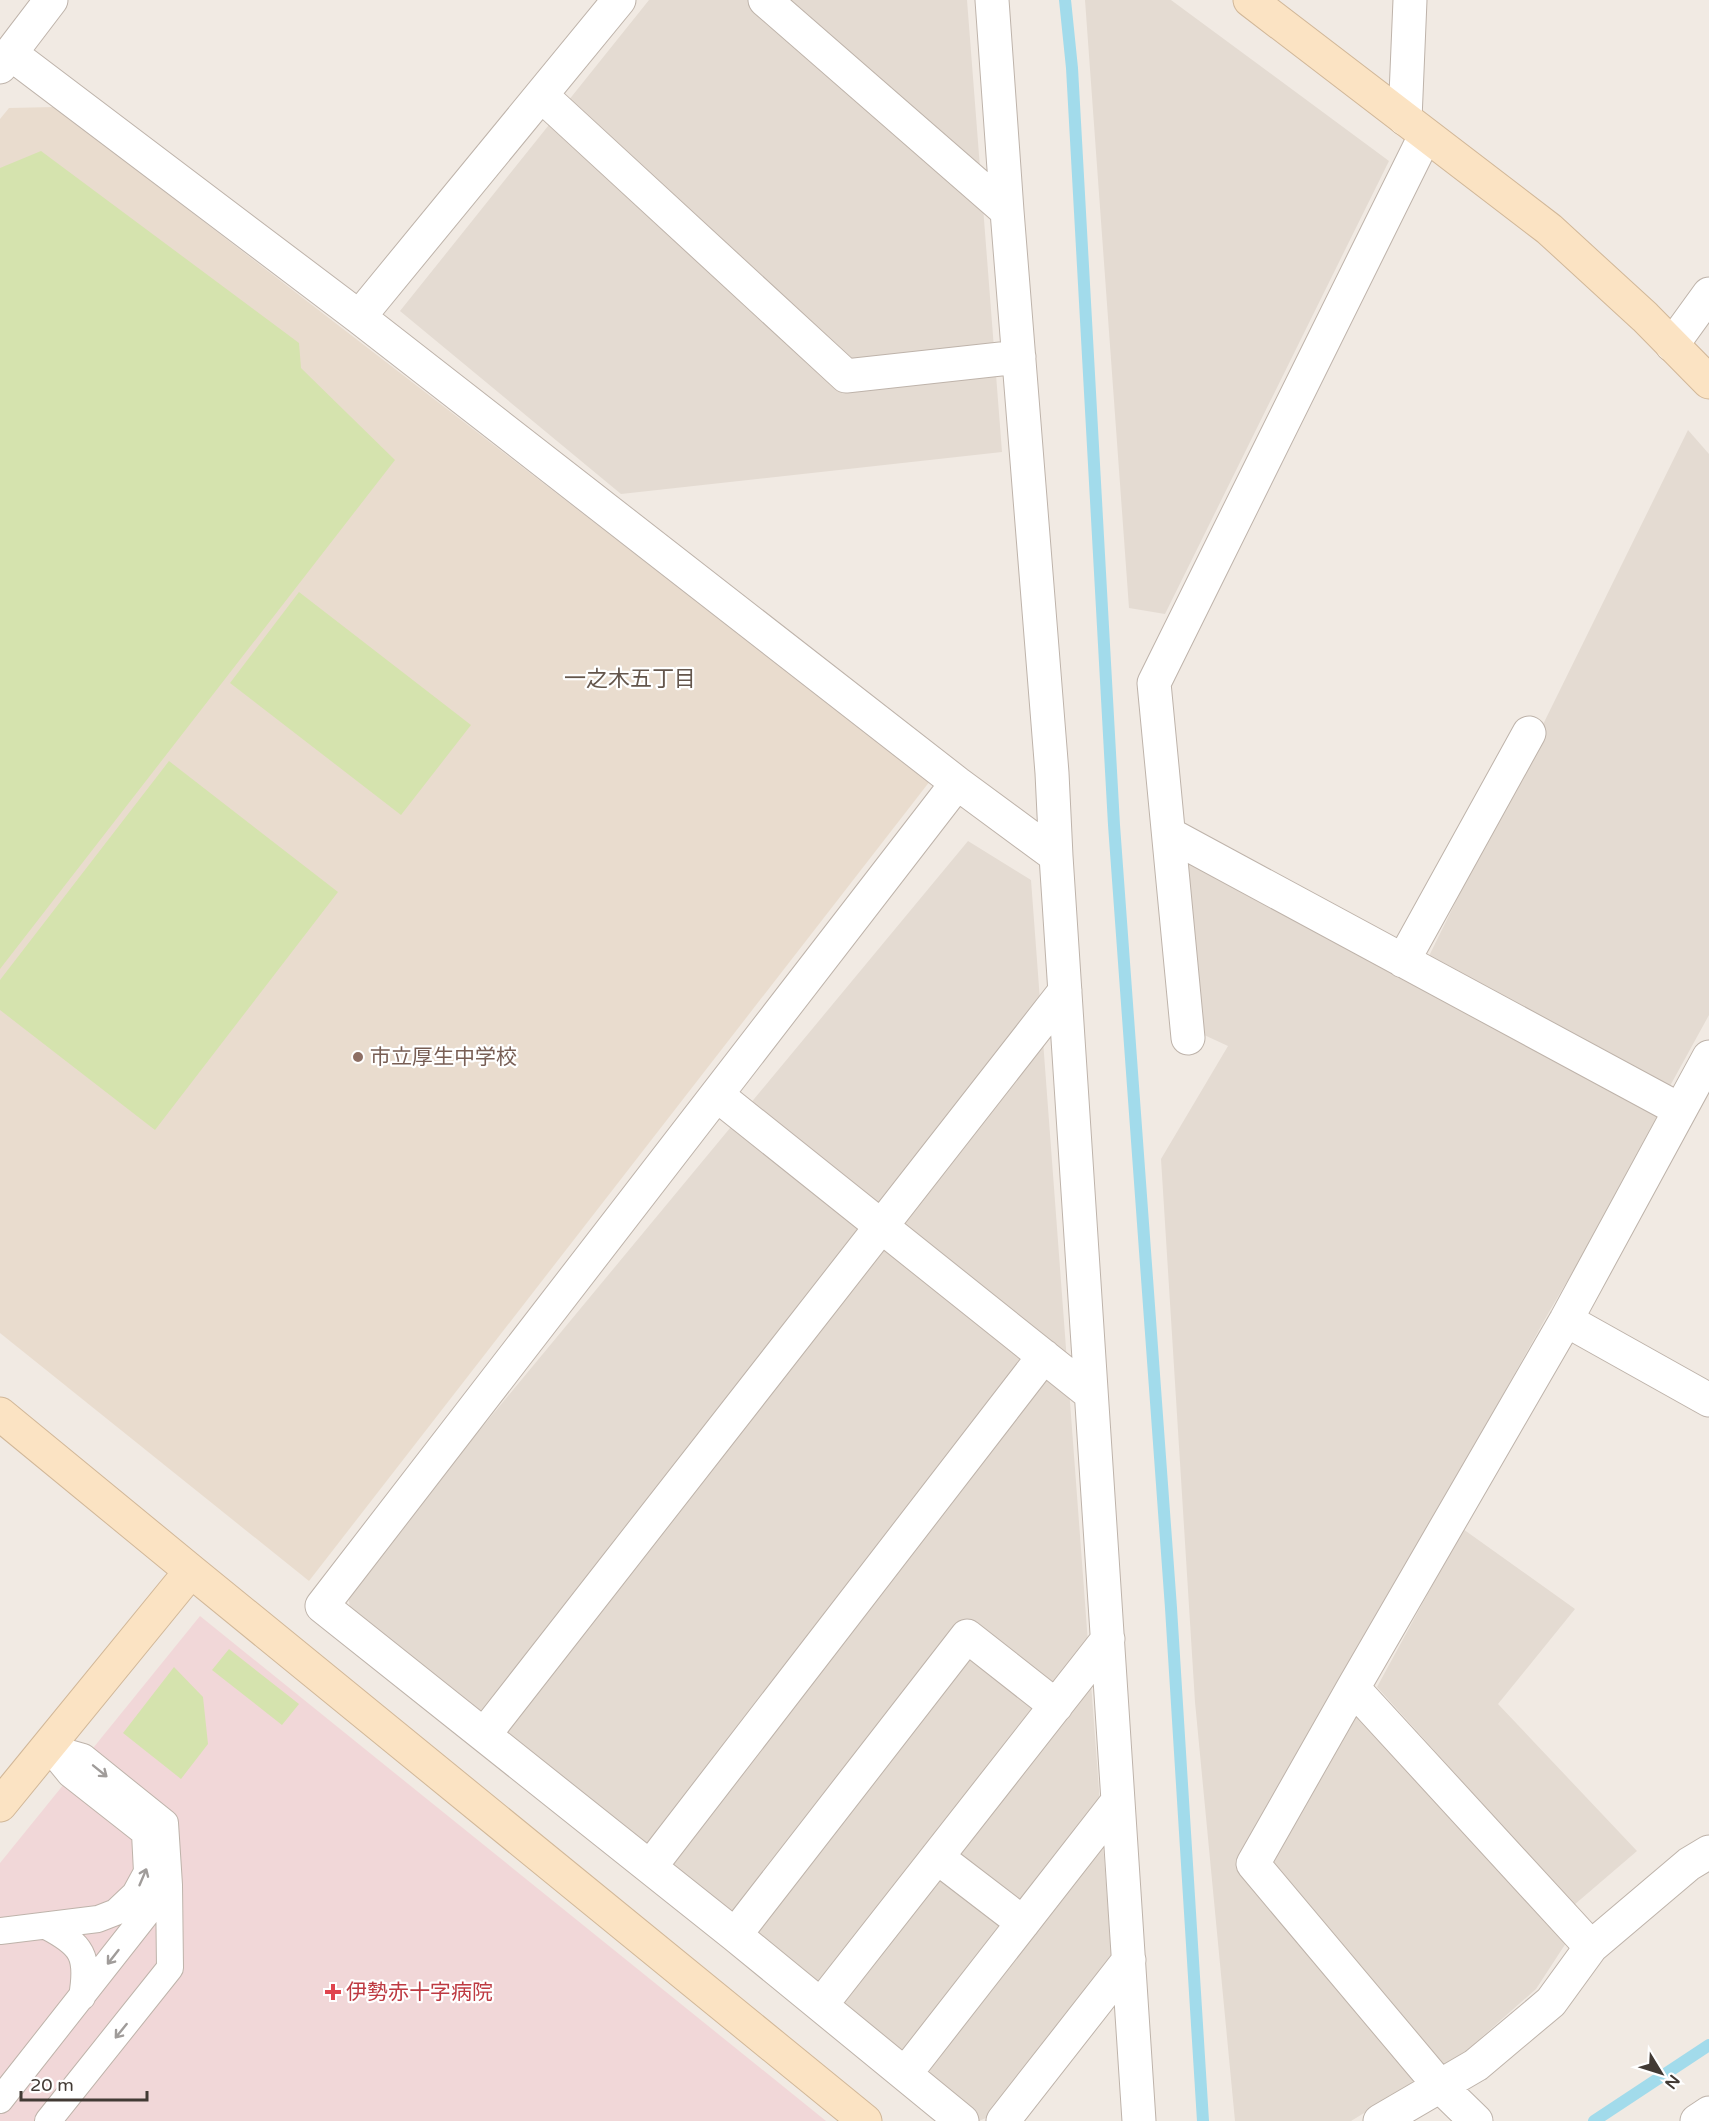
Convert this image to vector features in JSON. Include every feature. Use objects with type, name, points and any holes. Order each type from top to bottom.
[{"type":"street","points":[[51,0],[5,60],[359,317],[957,783],[1056,856]]},
{"type":"street","points":[[359,317],[620,0]]},
{"type":"street","points":[[765,0],[1007,211]]},
{"type":"street","points":[[992,0],[1052,773],[1139,2121]]},
{"type":"street","points":[[1250,0],[1548,229],[1709,382]]},
{"type":"street","points":[[1188,1038],[1154,683],[1415,127],[1410,0]]},
{"type":"street","points":[[541,95],[846,376],[1019,357]]},
{"type":"street","points":[[1672,345],[1709,294]]},
{"type":"street","points":[[1403,961],[1529,733]]},
{"type":"street","points":[[957,783],[322,1606],[735,1935],[962,2121]]},
{"type":"street","points":[[1169,834],[1680,1110]]},
{"type":"street","points":[[484,1735],[1065,991]]},
{"type":"street","points":[[1476,2121],[1439,2085],[1253,1864],[1566,1320],[1709,1057]]},
{"type":"street","points":[[717,1095],[1091,1394]]},
{"type":"street","points":[[1566,1320],[1709,1400]]},
{"type":"street","points":[[650,1867],[1044,1356]]},
{"type":"street","points":[[0,1414],[865,2121]]},
{"type":"street","points":[[0,1805],[191,1571]]},
{"type":"street","points":[[735,1935],[967,1636],[1056,1706]]},
{"type":"street","points":[[821,2005],[1108,1639]]},
{"type":"street","points":[[1353,1688],[1591,1947]]},
{"type":"street","points":[[905,2074],[1118,1801]]},
{"type":"street","points":[[1380,2121],[1476,2065],[1551,2002],[1591,1947],[1689,1864],[1709,1852]]},
{"type":"street","points":[[938,1857],[1023,1923]]},
{"type":"street","points":[[1004,2121],[1129,1960]]},
{"type":"street","points":[[1697,2121],[1709,2113]]},
{"type":"lane","points":[[48,1747],[83,1757],[165,1823],[169,1885],[170,1968],[48,2121]]},
{"type":"lane","points":[[48,1747],[70,1774],[145,1833],[147,1872],[135,1894],[116,1912],[98,1919]]},
{"type":"lane","points":[[0,2100],[169,1885]]},
{"type":"lane","points":[[0,1931],[98,1919],[116,1920],[135,1928],[147,1939],[154,1952],[157,1986]]},
{"type":"lane","points":[[46,1926],[69,1937],[81,1954],[86,1973],[82,1997]]},
{"type":"shaded area","points":[[649,0],[967,0],[1002,452],[621,494],[400,311]]},
{"type":"shaded area","points":[[1085,0],[1171,0],[1389,161],[1165,614],[1129,608]]},
{"type":"shaded area","name":"市立厚生中学校","points":[[55,107],[930,781],[309,1581],[0,1333],[0,119],[9,108]]},
{"type":"shaded area","points":[[1688,430],[1709,454],[1709,1015],[1670,1086],[1429,956]]},
{"type":"shaded area","points":[[968,841],[1031,880],[1112,1964],[995,2114],[979,2121],[974,2121],[350,1611],[348,1589]]},
{"type":"shaded area","points":[[1185,857],[1664,1117],[1549,1312],[1242,1864],[1415,2082],[1351,2121],[1235,2121],[1195,1702],[1161,1159],[1228,1046],[1202,1034]]},
{"type":"shaded area","points":[[1463,1529],[1575,1609],[1498,1704],[1637,1851],[1574,1905],[1377,1687]]},
{"type":"shaded area","name":"伊勢赤十字病院","points":[[200,1616],[826,2121],[0,2121],[0,1863]]},
{"type":"shaded area","points":[[1354,1707],[1566,1943],[1536,1989],[1466,2051],[1440,2067],[1270,1862]]},
{"type":"green space","points":[[41,151],[299,343],[301,368],[395,460],[0,969],[0,168]]},
{"type":"green space","points":[[299,592],[471,725],[401,815],[230,683]]},
{"type":"green space","points":[[169,761],[338,892],[155,1130],[0,1010],[0,980]]},
{"type":"green space","points":[[229,1649],[299,1704],[282,1725],[212,1670]]},
{"type":"green space","points":[[174,1667],[203,1697],[208,1744],[181,1779],[123,1733]]},
{"type":"waterway","points":[[1065,0],[1072,68],[1114,825],[1171,1608],[1203,2121]]},
{"type":"waterway","points":[[1594,2121],[1709,2045]]},
{"type":"place","name":"市立厚生中学校","points":[[358,1057]]},
{"type":"place","name":"伊勢赤十字病院","points":[[333,1992]]},
{"type":"district","name":"一之木五丁目","points":[[630,678]]}]
